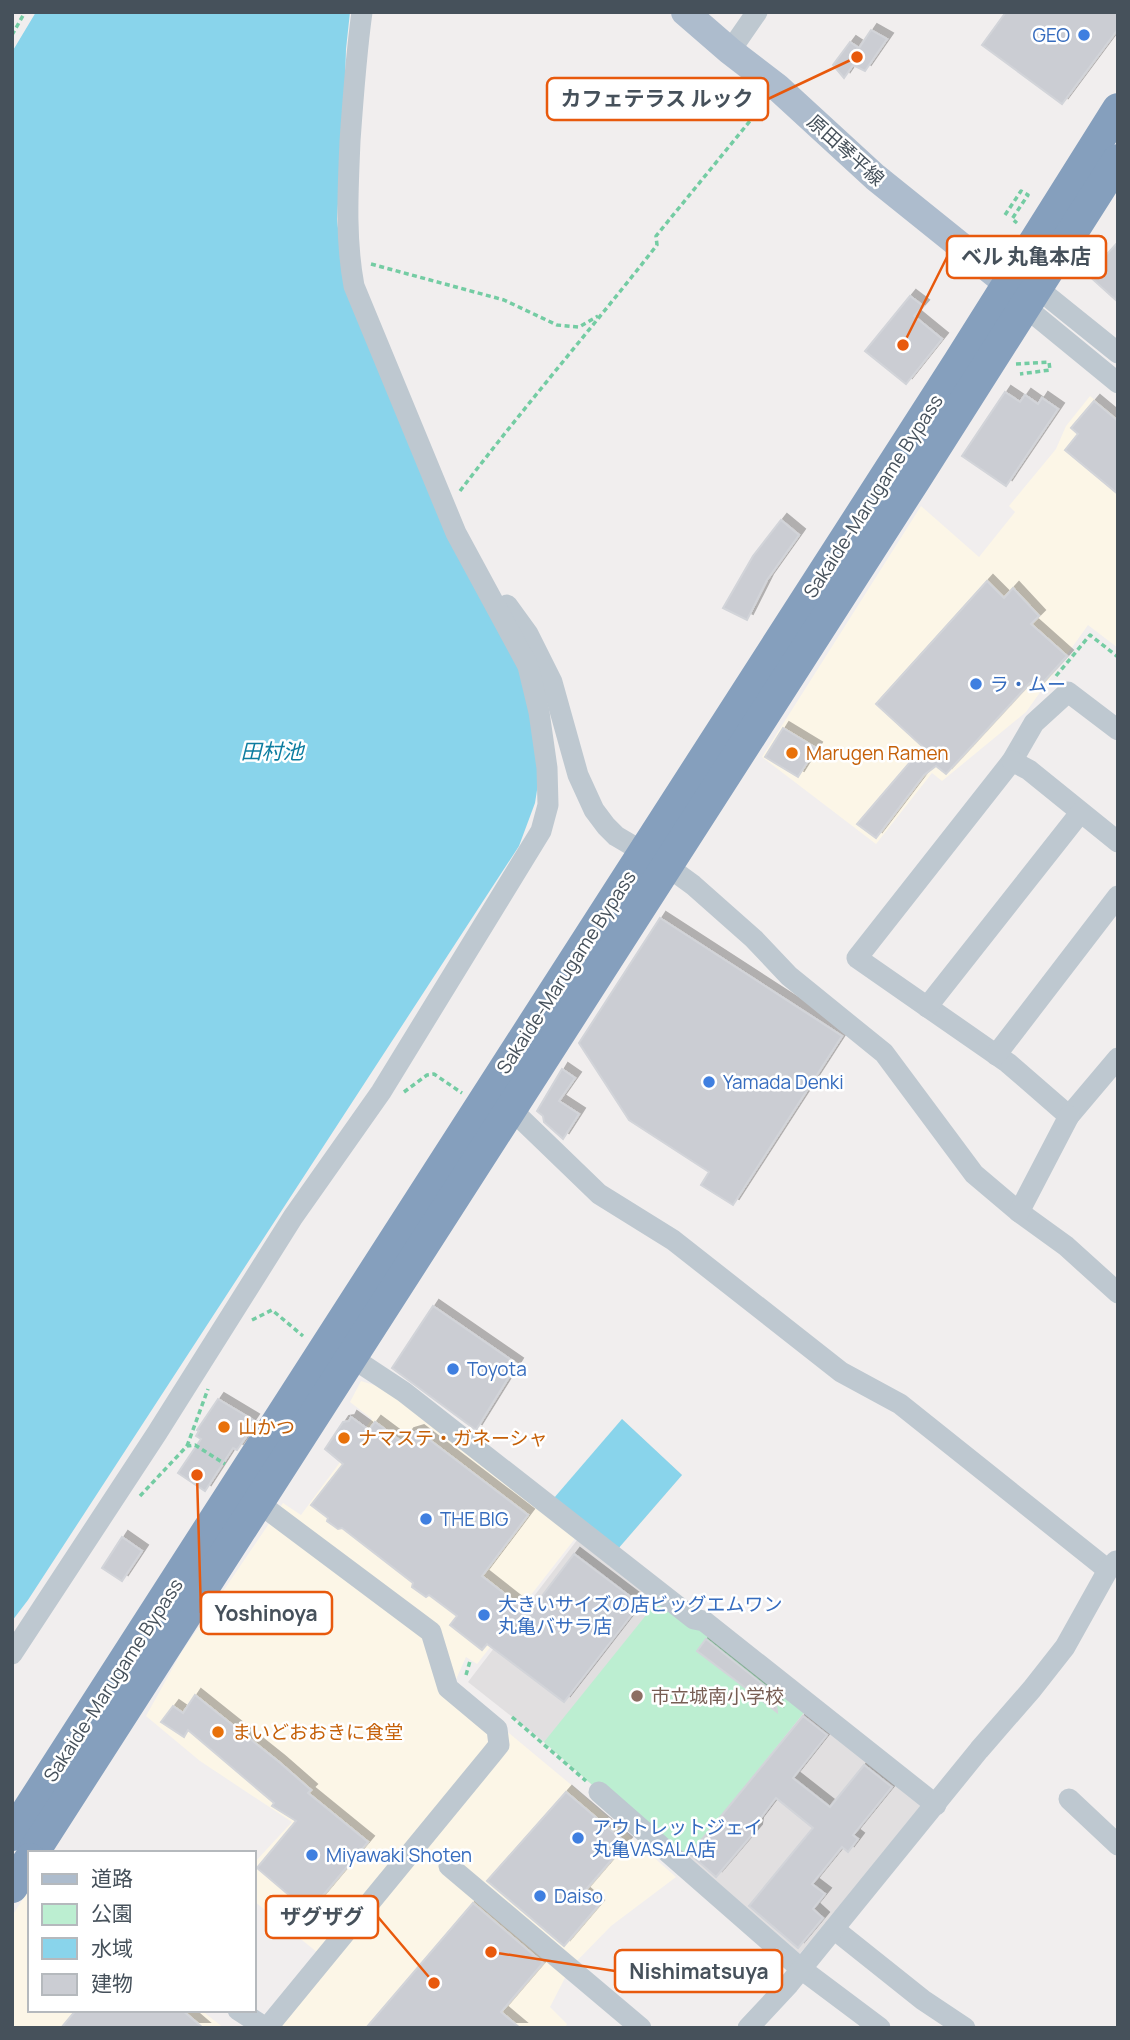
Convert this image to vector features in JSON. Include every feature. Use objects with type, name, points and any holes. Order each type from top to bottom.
[{"type":"highway","name":"Sakaide-Marugame Bypass","points":[[1023,292],[1118,109]]},
{"type":"highway","name":"Sakaide-Marugame Bypass","points":[[33,1848],[22,1801],[246,1489],[336,1356],[1023,292],[1118,160]]},
{"type":"highway","name":"Sakaide-Marugame Bypass","points":[[33,1848],[246,1489]]},
{"type":"highway","name":"Sakaide-Marugame Bypass","points":[[12,1887],[28,1857]]},
{"type":"main road","name":"原田琴平線","points":[[685,12],[777,88],[875,177],[1023,292]]},
{"type":"street","points":[[12,1654],[223,1331],[293,1217],[377,1098],[541,831],[548,805],[547,768],[539,712],[527,666],[456,533],[354,286],[347,205],[355,61],[362,12]]},
{"type":"street","points":[[730,51],[757,12]]},
{"type":"street","points":[[1023,292],[1118,353]]},
{"type":"street","points":[[1023,292],[1118,383]]},
{"type":"street","points":[[484,583],[498,595],[538,651],[552,682],[578,775],[594,810],[606,826],[616,836],[655,859],[726,913],[789,976],[884,1053],[974,1174],[1019,1212],[1066,1246],[1118,1293]]},
{"type":"street","points":[[1069,1116],[996,1055],[857,958],[1012,761],[1034,723],[1068,692],[1118,730]]},
{"type":"street","points":[[1012,761],[1030,770],[1118,842]]},
{"type":"street","points":[[927,1007],[1080,813]]},
{"type":"street","points":[[996,1055],[1118,896]]},
{"type":"street","points":[[1019,1212],[1069,1116],[1118,1058]]},
{"type":"street","points":[[496,1107],[599,1194],[673,1240],[841,1372],[900,1404],[1113,1565],[1065,1647],[1032,1689],[979,1749],[789,1984],[748,2028]]},
{"type":"street","points":[[336,1356],[404,1392],[694,1619],[704,1621],[936,1805]]},
{"type":"street","points":[[241,2012],[267,2028],[499,1745],[497,1729],[448,1688],[430,1632],[246,1489]]},
{"type":"street","points":[[599,1792],[800,1968],[880,2028]]},
{"type":"street","points":[[1069,1799],[1118,1845]]},
{"type":"street","points":[[449,1866],[641,2028]]},
{"type":"street","points":[[834,1929],[923,2000],[965,2028]]},
{"type":"path","points":[[12,35],[25,12]]},
{"type":"path","points":[[459,499],[460,491],[525,406],[657,245],[656,236],[777,88]]},
{"type":"path","points":[[1005,215],[1021,191],[1028,195],[1012,219]]},
{"type":"path","points":[[1084,269],[1102,240]]},
{"type":"path","points":[[350,264],[365,262],[504,300],[557,325],[579,327],[603,313]]},
{"type":"path","points":[[1014,362],[1018,365],[1049,362],[1050,370],[1020,374]]},
{"type":"path","points":[[1068,692],[1052,681],[1090,635],[1118,657]]},
{"type":"path","points":[[377,1098],[383,1100],[395,1097],[410,1089],[427,1074],[434,1074],[496,1107]]},
{"type":"path","points":[[223,1331],[226,1332],[272,1310],[305,1338],[336,1356]]},
{"type":"path","points":[[132,1504],[187,1446],[195,1445],[246,1489]]},
{"type":"path","points":[[468,1682],[466,1673],[470,1661]]},
{"type":"path","points":[[512,1716],[599,1792]]},
{"type":"shaded area","points":[[1090,396],[1118,419],[1118,648],[1088,625],[1026,712],[942,781],[932,773],[876,844],[762,757],[921,506],[979,557],[1015,512],[1009,506],[1056,449],[1066,426]]},
{"type":"shaded area","points":[[361,1381],[384,1388],[577,1536],[477,1664],[466,1657],[454,1684],[457,1690],[676,1877],[611,1926],[570,1968],[550,2007],[567,2024],[565,2028],[255,2028],[318,1953],[256,1903],[256,1861],[292,1822],[200,1761],[146,1716],[181,1653],[283,1503],[301,1515],[372,1419],[350,1402]]},
{"type":"shaded area","name":"市立城南小学校","points":[[622,1419],[682,1475],[617,1550],[923,1803],[793,1961],[544,1742],[468,1682],[581,1535]]},
{"type":"shaded area","points":[[28,1891],[28,2012],[204,2012],[224,2028],[12,2028],[12,1916]]},
{"type":"green space","points":[[659,1599],[701,1626],[806,1710],[682,1865],[544,1742]]},
{"type":"water","name":"田村池","points":[[36,12],[350,12],[337,219],[342,265],[532,698],[543,752],[535,803],[519,846],[12,1621],[12,52]]},
{"type":"water","points":[[622,1419],[682,1475],[617,1550],[554,1498]]},
{"type":"building","points":[[1006,12],[1118,12],[1118,29],[1062,104],[982,45]]},
{"type":"building","points":[[871,30],[887,39],[865,71],[853,65],[844,78],[833,65],[850,42],[859,48]]},
{"type":"building","points":[[1118,242],[1118,302],[1088,275]]},
{"type":"building","points":[[910,296],[923,306],[914,316],[942,339],[906,384],[865,351]]},
{"type":"building","points":[[1005,392],[1020,402],[1025,395],[1038,404],[1042,398],[1058,409],[1006,486],[962,456]]},
{"type":"building","points":[[1094,401],[1118,421],[1118,494],[1065,450],[1078,434],[1071,428]]},
{"type":"building","points":[[781,520],[799,535],[767,580],[747,620],[723,608],[753,556]]},
{"type":"building","points":[[987,581],[1004,598],[1013,588],[1039,616],[1031,624],[1067,656],[1037,689],[1030,683],[946,774],[936,766],[924,775],[876,838],[857,824],[923,747],[876,704]]},
{"type":"building","points":[[783,728],[816,748],[798,777],[765,757]]},
{"type":"building","name":"Yamada Denki","points":[[660,918],[842,1036],[733,1205],[701,1185],[709,1172],[629,1120],[579,1043]]},
{"type":"building","points":[[562,1069],[575,1078],[559,1101],[579,1114],[563,1139],[544,1122],[543,1116],[537,1111]]},
{"type":"building","name":"Toyota","points":[[433,1306],[517,1364],[476,1430],[392,1368]]},
{"type":"building","points":[[218,1399],[253,1420],[249,1426],[252,1428],[237,1450],[233,1448],[205,1491],[178,1473],[201,1439],[196,1436],[199,1431],[197,1430]]},
{"type":"building","points":[[351,1417],[369,1430],[375,1422],[402,1442],[408,1434],[418,1431],[528,1515],[482,1576],[529,1613],[574,1554],[640,1604],[564,1702],[487,1644],[482,1650],[450,1625],[457,1616],[429,1595],[426,1597],[412,1587],[413,1583],[342,1528],[338,1529],[327,1521],[328,1518],[311,1505],[343,1464],[325,1449],[343,1422],[349,1421]]},
{"type":"building","points":[[122,1537],[142,1551],[122,1581],[102,1568]]},
{"type":"building","points":[[706,1639],[775,1694],[777,1712],[697,1651]]},
{"type":"building","points":[[195,1695],[279,1762],[311,1790],[308,1793],[368,1842],[309,1912],[257,1868],[296,1821],[272,1806],[274,1803],[188,1730],[184,1737],[161,1722],[173,1706],[183,1713]]},
{"type":"building","points":[[803,1716],[827,1735],[793,1778],[830,1807],[864,1765],[892,1787],[853,1835],[858,1839],[848,1852],[842,1847],[812,1884],[825,1894],[813,1909],[823,1918],[798,1948],[749,1906],[813,1828],[776,1798],[757,1823],[756,1830],[716,1877],[690,1854]]},
{"type":"building","points":[[566,1792],[626,1843],[583,1893],[598,1906],[564,1946],[487,1881]]},
{"type":"building","points":[[473,1903],[543,1963],[501,2012],[520,2028],[366,2028]]},
{"type":"building","points":[[74,2012],[184,2012],[203,2028],[61,2028]]},
{"type":"place","name":"GEO","points":[[1084,35]]},
{"type":"place","name":"カフェテラス ルック","points":[[857,57]]},
{"type":"place","name":"ベル 丸亀本店","points":[[903,345]]},
{"type":"place","name":"ラ・ムー","points":[[976,684]]},
{"type":"place","name":"Marugen Ramen","points":[[792,753]]},
{"type":"place","name":"Yamada Denki","points":[[709,1082]]},
{"type":"place","name":"Toyota","points":[[453,1369]]},
{"type":"place","name":"山かつ","points":[[224,1427]]},
{"type":"place","name":"ナマステ・ガネーシャ","points":[[344,1438]]},
{"type":"place","name":"Yoshinoya","points":[[197,1475]]},
{"type":"place","name":"THE BIG","points":[[426,1519]]},
{"type":"place","name":"大きいサイズの店ビッグエムワン 丸亀バサラ店","points":[[484,1615]]},
{"type":"place","name":"市立城南小学校","points":[[637,1696]]},
{"type":"place","name":"まいどおおきに食堂","points":[[218,1732]]},
{"type":"place","name":"アウトレットジェイ 丸亀VASALA店","points":[[578,1838]]},
{"type":"place","name":"Miyawaki Shoten","points":[[312,1855]]},
{"type":"place","name":"Daiso","points":[[540,1896]]},
{"type":"place","name":"Nishimatsuya","points":[[491,1952]]},
{"type":"place","name":"ザグザグ","points":[[434,1983]]}]
